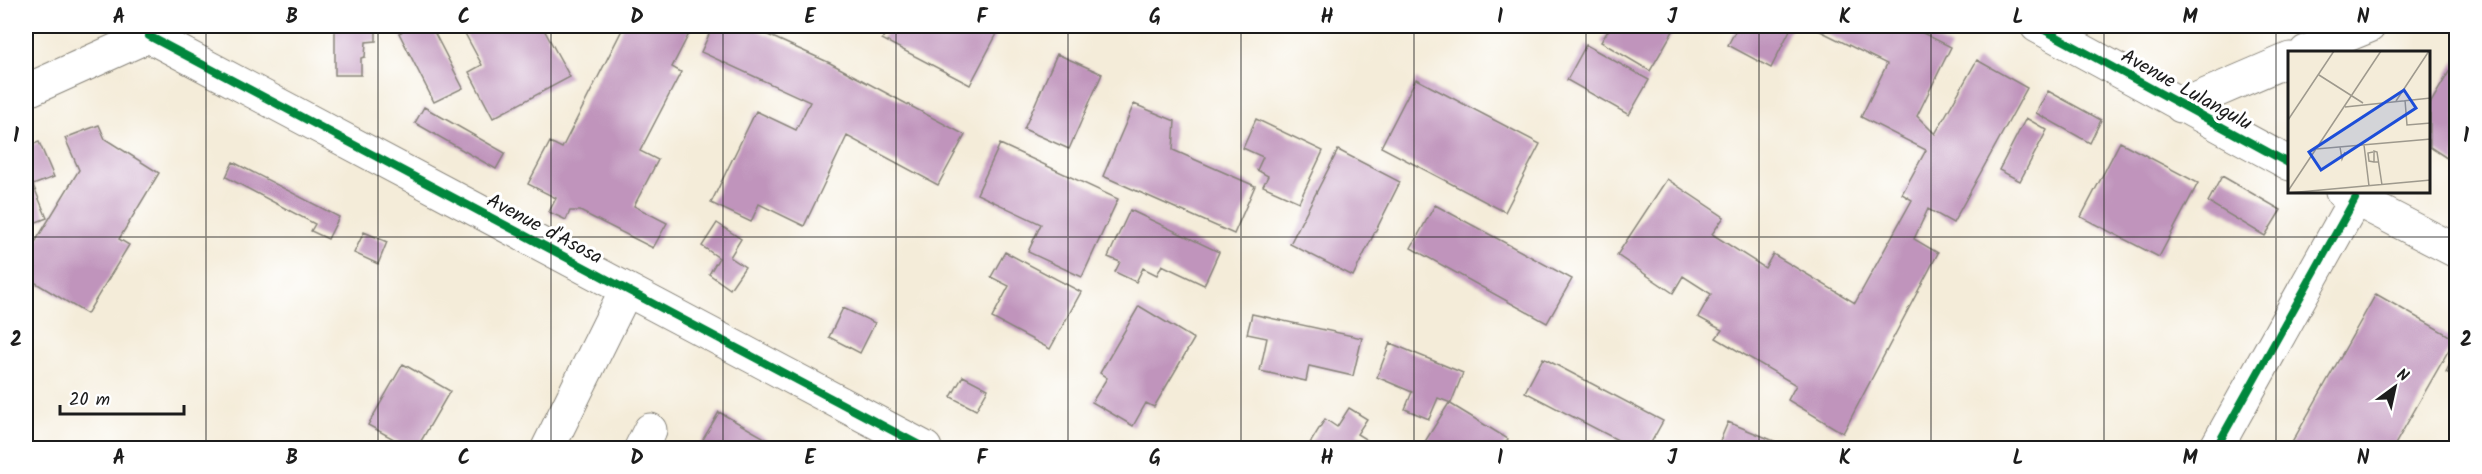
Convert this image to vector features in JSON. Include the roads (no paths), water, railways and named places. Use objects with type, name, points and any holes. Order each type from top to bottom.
[{"type":"street","name":"Avenue Lulangulu","points":[[2037,26],[2288,163]]},
{"type":"street","points":[[2308,51],[2369,26]]},
{"type":"street","points":[[26,91],[161,31]]},
{"type":"street","name":"Avenue d'Asosa","points":[[161,31],[627,290],[925,448]]},
{"type":"street","points":[[2181,106],[2288,60]]},
{"type":"street","points":[[2216,448],[2348,195],[2457,250]]},
{"type":"street","points":[[548,448],[627,290]]}]
